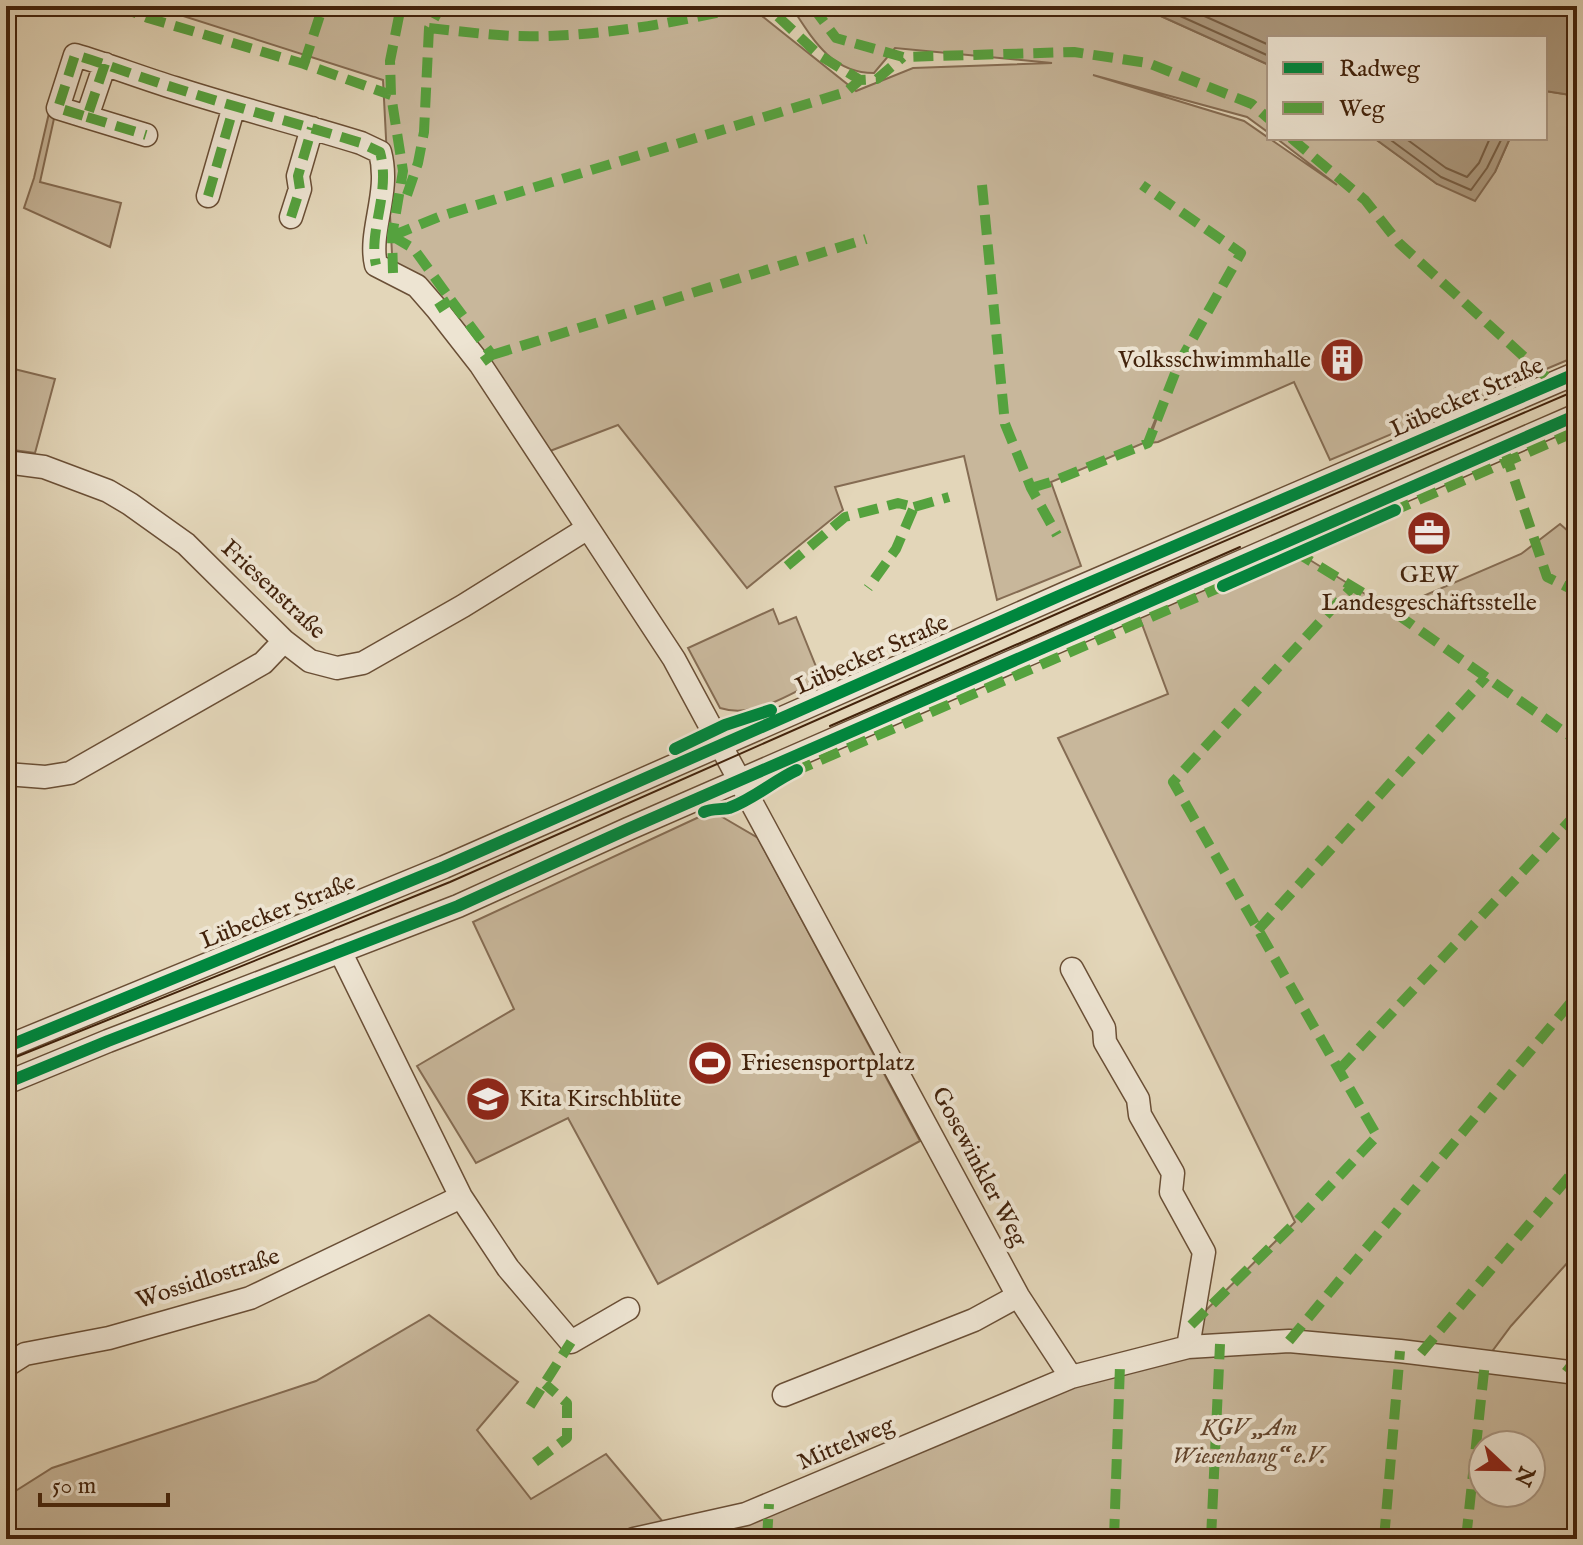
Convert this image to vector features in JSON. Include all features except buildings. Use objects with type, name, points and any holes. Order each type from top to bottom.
[{"type":"street","points":[[146,135],[58,108],[75,55],[361,143],[380,152],[384,193],[373,253],[376,265],[417,286],[480,364],[674,659],[720,746]]},
{"type":"street","points":[[87,117],[105,64]]},
{"type":"street","points":[[208,196],[234,106]]},
{"type":"street","points":[[291,217],[300,189],[298,176],[312,128]]},
{"type":"street","name":"Lübecker Straße","points":[[6,1047],[444,867],[1068,592],[1577,373]]},
{"type":"street","points":[[6,1083],[458,906],[1577,415]]},
{"type":"street","name":"Friesenstraße","points":[[6,462],[44,467],[97,487],[152,517],[186,544],[284,641],[310,661],[337,668],[363,663],[463,606],[588,528]]},
{"type":"street","points":[[6,774],[45,777],[70,773],[263,663],[284,641]]},
{"type":"street","name":"Gosewinkler Weg","points":[[720,746],[1018,1296],[1071,1377]]},
{"type":"street","points":[[340,951],[461,1197],[508,1268],[571,1342],[628,1309]]},
{"type":"street","points":[[1072,969],[1104,1028],[1105,1042],[1138,1099],[1140,1115],[1173,1173],[1171,1192],[1204,1252],[1188,1347]]},
{"type":"street","name":"Wossidlostraße","points":[[6,1366],[25,1354],[109,1338],[250,1298],[461,1197]]},
{"type":"street","points":[[784,1395],[974,1320],[1018,1296]]},
{"type":"street","points":[[1071,1377],[1188,1347],[1289,1341],[1577,1373]]},
{"type":"street","name":"Mittelweg","points":[[634,1539],[746,1514],[1071,1377]]},
{"type":"green space","points":[[152,6],[763,6],[762,16],[856,91],[913,68],[1052,63],[895,48],[874,73],[859,71],[846,67],[824,52],[791,6],[1152,12],[1267,64],[1267,132],[1247,117],[1093,75],[1244,121],[1267,137],[1267,140],[1272,140],[1337,185],[1279,140],[1377,140],[1437,184],[1495,172],[1509,140],[1547,140],[1547,91],[1577,96],[1577,356],[1330,460],[1294,382],[1158,442],[1148,443],[1162,404],[1146,442],[1051,482],[1081,566],[997,600],[964,456],[835,487],[843,510],[747,588],[618,425],[550,451],[393,273],[383,80]]},
{"type":"green space","points":[[49,113],[55,114],[40,182],[121,203],[110,247],[24,208]]},
{"type":"green space","points":[[6,367],[55,379],[35,453],[6,449]]},
{"type":"green space","name":"KGV „Am Wiesenhang“ e.V.","points":[[1560,524],[1577,539],[1577,1252],[1511,1326],[1485,1361],[1566,1372],[1577,1358],[1577,1539],[6,1539],[6,1497],[52,1468],[316,1381],[429,1315],[518,1382],[477,1430],[531,1499],[606,1454],[669,1529],[746,1514],[1071,1377],[1210,1346],[1191,1325],[1295,1222],[1058,738],[1168,694],[1136,608],[1284,544],[1391,610],[1521,554]]},
{"type":"green space","points":[[773,609],[779,624],[796,617],[821,679],[759,708],[733,711],[720,708],[688,648]]},
{"type":"green space","name":"Friesensportplatz","points":[[712,811],[758,838],[920,1141],[658,1284],[568,1118],[476,1163],[417,1066],[514,1009],[473,922]]},
{"type":"water","points":[[921,6],[1577,6],[1577,96],[1547,91],[1547,36],[1267,36],[1267,64],[1152,12]]},
{"type":"water","points":[[1377,140],[1509,140],[1495,172],[1475,201],[1437,184]]},
{"type":"tram line","points":[[6,1061],[450,882],[1129,582],[1577,390]]},
{"type":"tram line","points":[[830,726],[1240,547]]},
{"type":"marked path","points":[[118,6],[148,18],[304,64],[391,95]]},
{"type":"marked path","points":[[304,64],[323,6]]},
{"type":"marked path","points":[[393,273],[392,236],[403,171],[391,95],[390,61],[401,6]]},
{"type":"marked path","points":[[407,195],[424,132],[429,28],[441,6]]},
{"type":"marked path","points":[[429,28],[515,36],[573,35],[661,24],[746,6]]},
{"type":"marked path","points":[[751,6],[771,10],[819,55],[860,80],[877,79],[903,57]]},
{"type":"marked path","points":[[812,6],[836,38],[903,57],[1074,52],[1148,63],[1252,104],[1267,117]]},
{"type":"marked path","points":[[105,64],[87,117],[58,108],[75,55],[100,63],[113,67],[150,80],[198,95],[361,143],[380,152],[383,182],[375,239],[376,265]]},
{"type":"marked path","points":[[392,236],[441,216],[846,92],[860,80]]},
{"type":"marked path","points":[[208,196],[234,106]]},
{"type":"marked path","points":[[87,117],[146,135]]},
{"type":"marked path","points":[[291,217],[300,189],[298,176],[312,128]]},
{"type":"marked path","points":[[1293,140],[1365,200],[1399,243],[1554,384]]},
{"type":"marked path","points":[[982,185],[1005,424],[1031,488],[1057,535]]},
{"type":"marked path","points":[[1031,488],[1148,443],[1179,363],[1241,253],[1142,185]]},
{"type":"marked path","points":[[392,236],[414,249],[451,300],[437,309]]},
{"type":"marked path","points":[[492,355],[866,239]]},
{"type":"marked path","points":[[6,298],[12,299]]},
{"type":"marked path","points":[[451,300],[492,355],[480,364]]},
{"type":"marked path","points":[[1391,512],[1577,431]]},
{"type":"marked path","points":[[1505,452],[1547,577],[1577,592]]},
{"type":"marked path","points":[[914,507],[949,497]]},
{"type":"marked path","points":[[787,566],[845,517],[898,503],[914,507],[896,549],[868,588]]},
{"type":"marked path","points":[[1294,551],[1391,610],[1577,741]]},
{"type":"marked path","points":[[793,772],[1230,583]]},
{"type":"marked path","points":[[1191,1325],[1296,1222],[1377,1136],[1173,782],[1352,587]]},
{"type":"marked path","points":[[1258,930],[1486,677]]},
{"type":"marked path","points":[[1339,1070],[1577,813]]},
{"type":"marked path","points":[[1289,1341],[1577,995]]},
{"type":"marked path","points":[[1421,1353],[1577,1167]]},
{"type":"marked path","points":[[530,1406],[571,1342]]},
{"type":"marked path","points":[[1211,1539],[1220,1344]]},
{"type":"marked path","points":[[1384,1539],[1400,1351]]},
{"type":"marked path","points":[[1566,1372],[1577,1358]]},
{"type":"marked path","points":[[1466,1539],[1485,1362]]},
{"type":"marked path","points":[[1114,1539],[1120,1365]]},
{"type":"marked path","points":[[535,1462],[567,1438],[567,1403],[545,1384]]},
{"type":"marked path","points":[[767,1539],[769,1504]]},
{"type":"marked path","points":[[668,1530],[668,1539]]},
{"type":"cycle path","points":[[6,1047],[444,867],[1068,592],[1577,373]]},
{"type":"cycle path","points":[[6,1083],[458,906],[1577,415]]},
{"type":"cycle path","points":[[1223,586],[1395,510]]},
{"type":"cycle path","points":[[675,749],[725,725],[771,710]]},
{"type":"cycle path","points":[[704,812],[738,804],[797,770]]},
{"type":"place","name":"Volksschwimmhalle","points":[[1342,360]]},
{"type":"place","name":"GEW Landesgeschäftsstelle","points":[[1429,533]]},
{"type":"place","name":"Friesensportplatz","points":[[710,1063]]},
{"type":"place","name":"Kita Kirschblüte","points":[[488,1099]]}]
